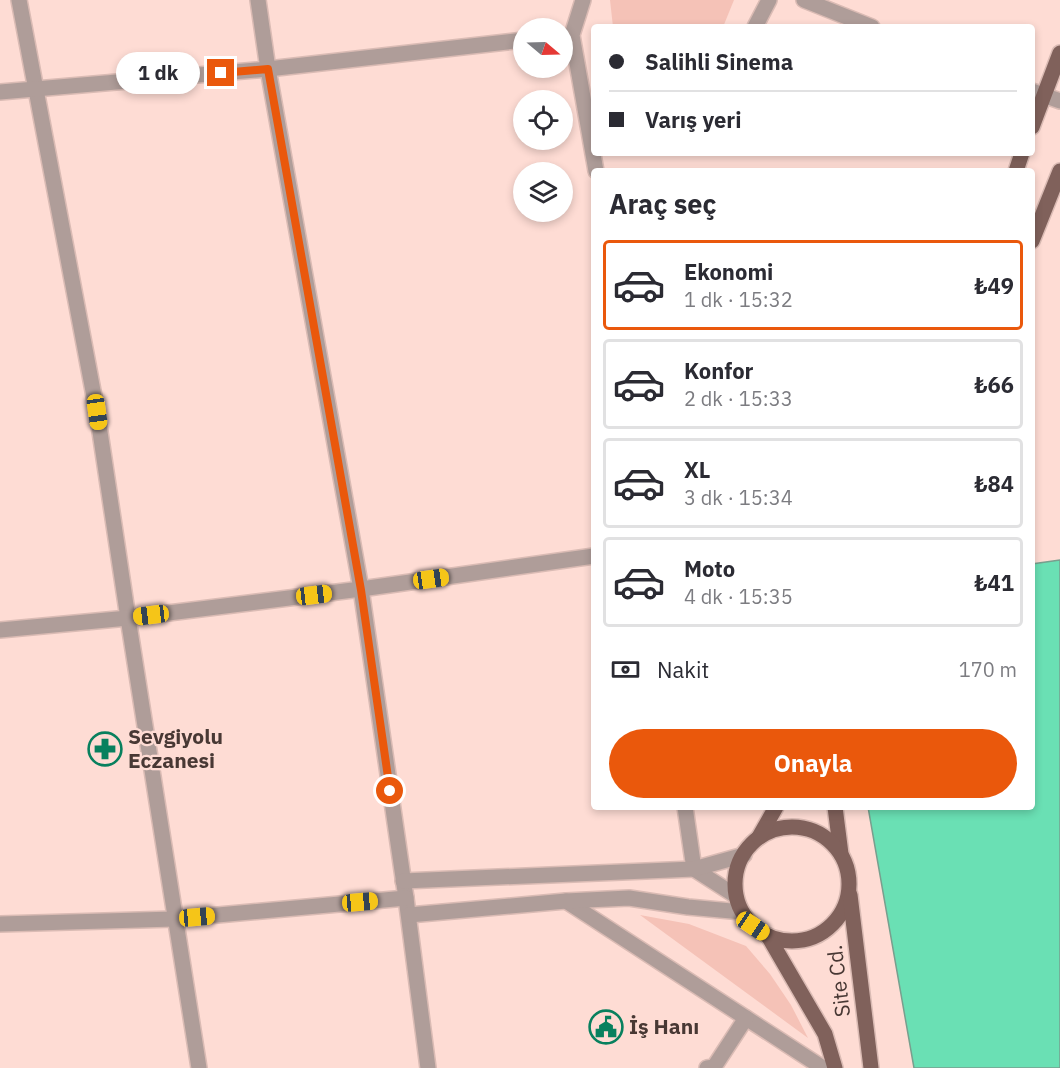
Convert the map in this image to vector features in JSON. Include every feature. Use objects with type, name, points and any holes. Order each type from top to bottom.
[{"type":"main road","points":[[1035,110],[1038,93],[1060,53]]},
{"type":"main road","points":[[1035,234],[1059,176]]},
{"type":"main road","points":[[774,810],[759,837],[744,855],[735,874],[736,896],[742,912],[753,926],[768,936],[785,941],[804,941],[820,934],[835,923],[845,908],[849,890],[848,871],[841,854],[835,810]]},
{"type":"main road","points":[[759,837],[776,829],[794,826],[819,834],[841,854]]},
{"type":"main road","name":"Site Cd.","points":[[849,890],[870,1068]]},
{"type":"main road","points":[[768,936],[825,1034],[835,1068]]},
{"type":"street","points":[[19,0],[97,412],[174,919],[199,1068]]},
{"type":"street","points":[[258,0],[268,69],[361,590],[409,915],[428,1068]]},
{"type":"street","points":[[573,21],[582,0]]},
{"type":"street","points":[[757,24],[769,0]]},
{"type":"street","points":[[804,0],[864,24]]},
{"type":"street","points":[[0,92],[268,69],[513,41]]},
{"type":"street","points":[[573,61],[591,138]]},
{"type":"street","points":[[1038,93],[1060,101]]},
{"type":"street","points":[[0,630],[128,618],[361,590],[591,556]]},
{"type":"street","points":[[685,810],[694,869],[736,896]]},
{"type":"street","points":[[403,881],[694,869],[744,855]]},
{"type":"street","points":[[0,924],[174,919],[406,898]]},
{"type":"street","points":[[409,915],[566,901],[628,898],[742,912]]},
{"type":"street","points":[[566,901],[823,1068]]},
{"type":"street","points":[[707,1068],[714,1067],[746,1018]]},
{"type":"shaded area","points":[[610,0],[734,0],[724,24],[613,24]]},
{"type":"shaded area","points":[[640,915],[689,924],[746,946],[770,974],[791,1005],[808,1038]]},
{"type":"building","points":[[1060,560],[1060,1068],[914,1068],[869,810],[1035,810],[1035,564]]},
{"type":"place","name":"Sevgiyolu Eczanesi","points":[[105,749]]},
{"type":"place","name":"İş Hanı","points":[[606,1027]]},
{"type":"route","points":[[221,73],[268,69],[361,590],[390,791]]}]
